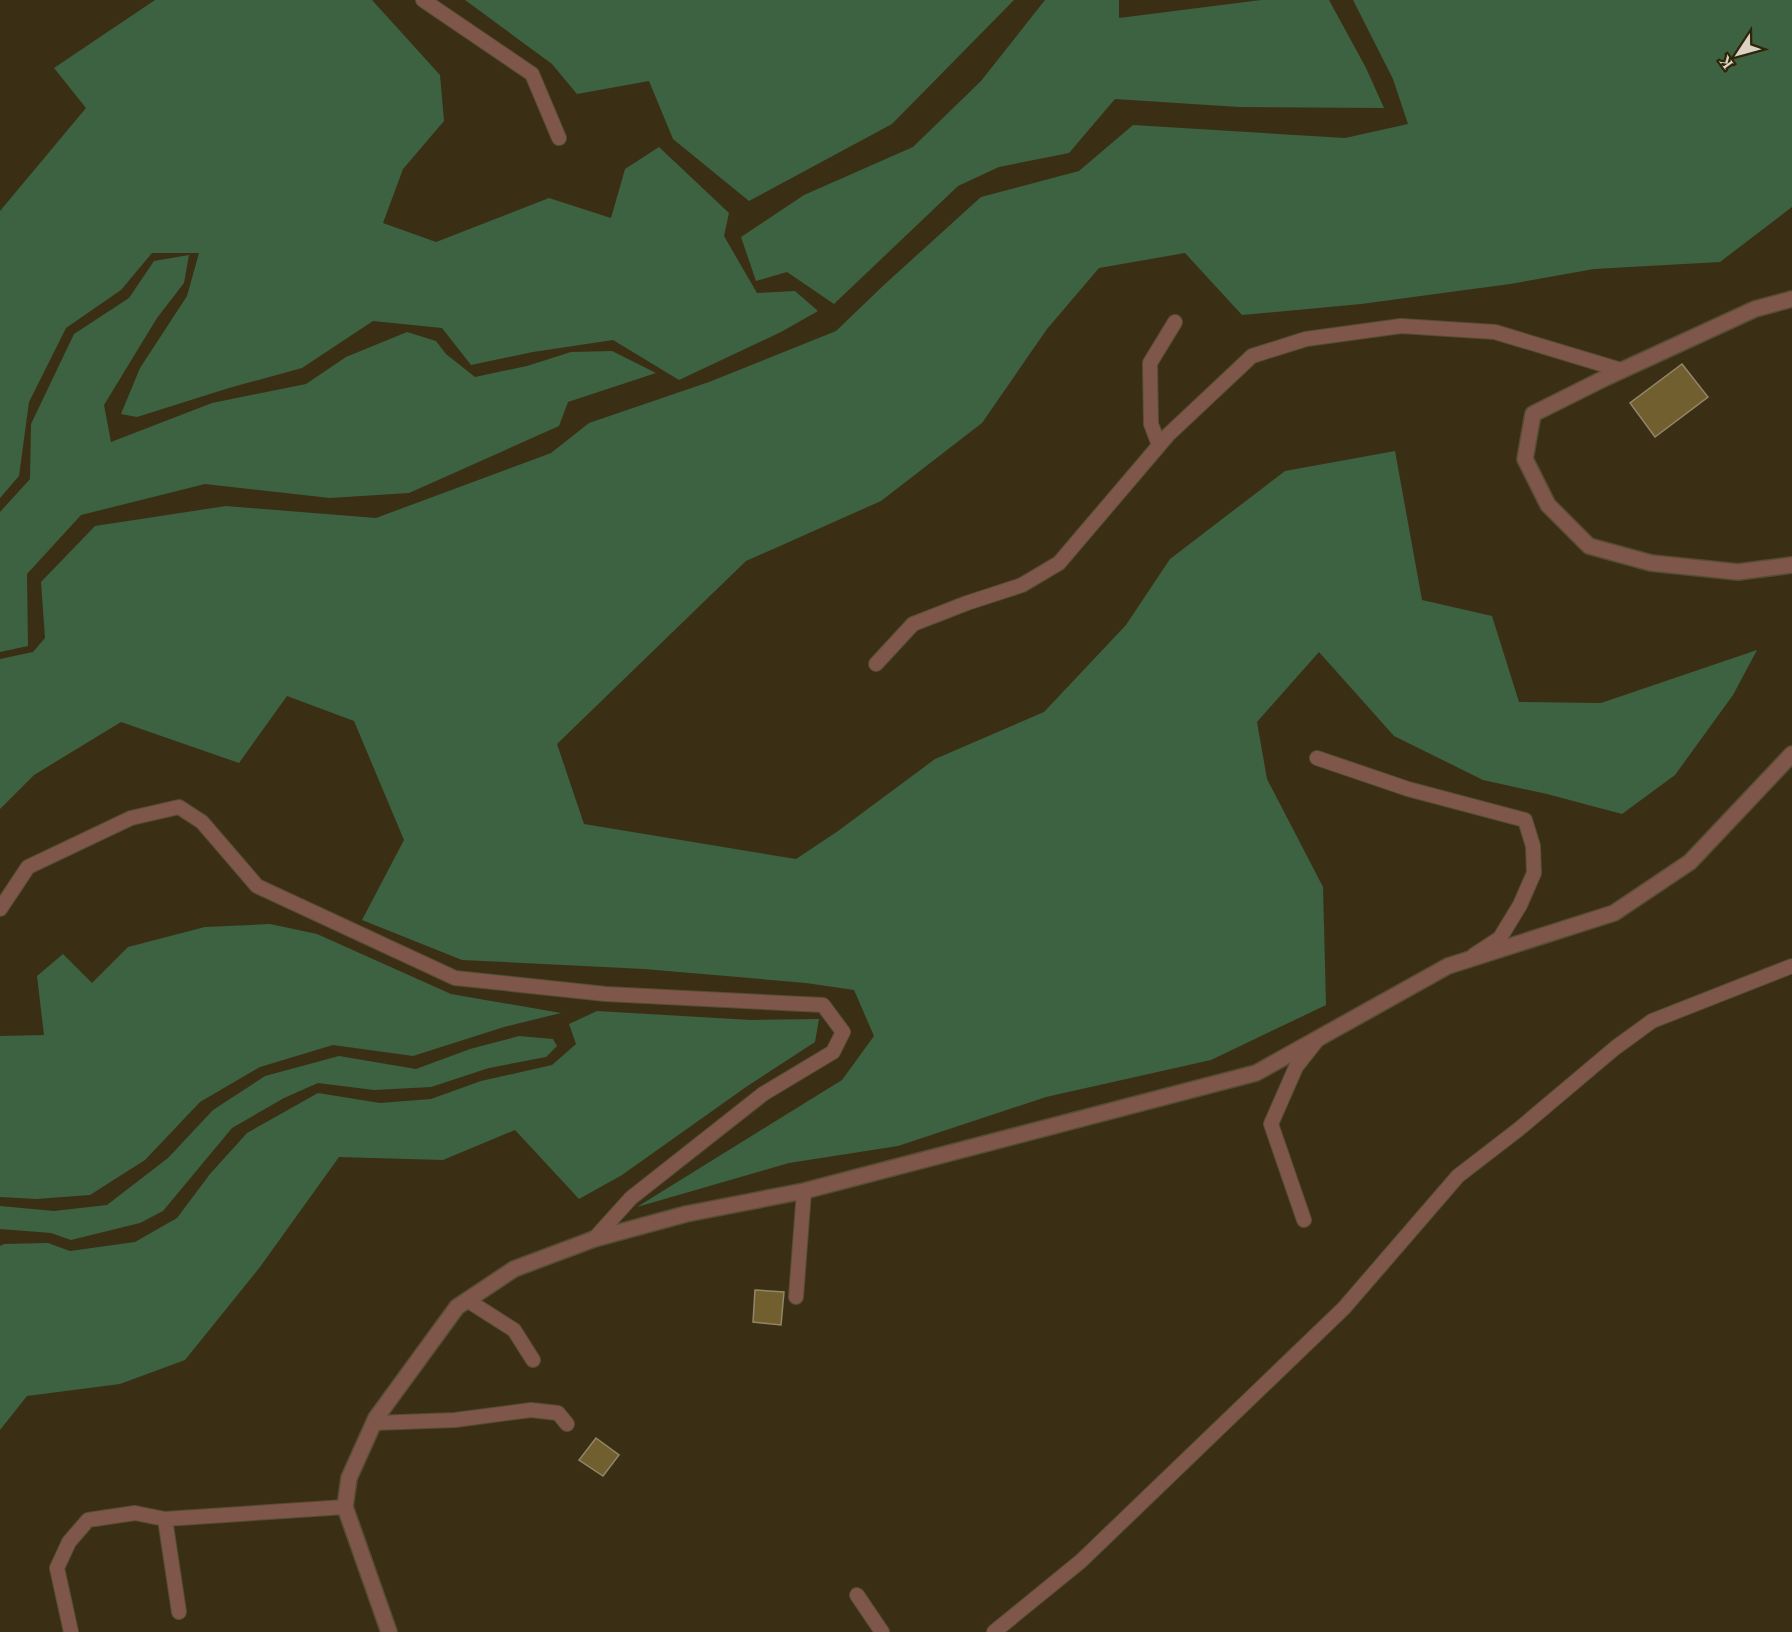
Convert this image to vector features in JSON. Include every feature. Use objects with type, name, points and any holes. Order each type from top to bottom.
[{"type":"street","points":[[423,0],[532,74],[559,138]]},
{"type":"street","points":[[1792,299],[1755,309],[1621,370],[1533,414],[1525,459],[1548,505],[1589,546],[1651,563],[1738,572],[1792,565]]},
{"type":"street","points":[[1159,445],[1151,424],[1149,363],[1174,322]]},
{"type":"street","points":[[876,664],[913,624],[1022,585],[1059,563],[1159,445],[1252,356],[1306,339],[1401,326],[1495,332],[1621,370]]},
{"type":"street","points":[[389,1632],[345,1507],[349,1478],[374,1423],[457,1307],[514,1269],[594,1239],[686,1214],[804,1191],[1256,1073],[1448,966],[1614,913],[1690,862],[1792,754]]},
{"type":"street","points":[[1317,758],[1408,789],[1525,820],[1533,846],[1534,873],[1520,905],[1500,938],[1464,961]]},
{"type":"street","points":[[0,909],[28,867],[131,819],[179,807],[202,822],[257,886],[455,978],[606,994],[823,1005],[843,1032],[833,1052],[754,1101],[631,1198],[594,1239]]},
{"type":"street","points":[[994,1632],[1081,1562],[1344,1308],[1458,1176],[1519,1129],[1614,1048],[1652,1021],[1792,966]]},
{"type":"street","points":[[1304,1220],[1271,1124],[1296,1067],[1320,1038]]},
{"type":"street","points":[[796,1297],[804,1191]]},
{"type":"street","points":[[467,1300],[514,1330],[533,1360]]},
{"type":"street","points":[[374,1423],[455,1420],[531,1410],[558,1413],[567,1424]]},
{"type":"street","points":[[71,1632],[57,1568],[69,1542],[88,1520],[135,1513],[165,1519],[345,1507]]},
{"type":"street","points":[[165,1519],[179,1611]]},
{"type":"street","points":[[857,1594],[882,1632]]},
{"type":"green space","points":[[155,0],[372,0],[440,75],[444,121],[403,169],[383,223],[436,242],[549,198],[611,218],[625,169],[659,147],[729,213],[724,236],[757,293],[795,291],[818,311],[781,332],[679,380],[613,340],[533,352],[471,365],[442,328],[373,321],[302,368],[137,417],[121,414],[140,368],[187,296],[199,253],[152,253],[121,290],[66,328],[29,402],[19,476],[0,498],[0,211],[86,108],[54,68]]},
{"type":"green space","points":[[465,0],[1014,0],[892,124],[749,201],[673,139],[649,81],[577,94],[552,64]]},
{"type":"green space","points":[[1045,0],[1119,0],[1119,18],[1261,0],[1329,0],[1366,68],[1384,108],[1239,107],[1115,99],[1069,153],[999,167],[958,186],[834,304],[787,272],[756,281],[741,237],[804,195],[913,147],[981,81]]},
{"type":"green space","points":[[1353,0],[1792,0],[1792,207],[1720,262],[1594,269],[1510,284],[1361,304],[1242,315],[1185,253],[1099,268],[1047,329],[982,423],[881,501],[746,561],[557,744],[584,824],[796,859],[935,759],[1044,712],[1126,625],[1170,559],[1285,471],[1395,451],[1422,600],[1492,616],[1519,702],[1601,703],[1757,650],[1733,695],[1675,775],[1622,814],[1483,780],[1394,736],[1319,652],[1257,722],[1267,779],[1323,887],[1326,1005],[1211,1060],[1046,1097],[898,1146],[789,1163],[637,1207],[842,1080],[874,1036],[854,990],[806,983],[644,969],[462,960],[362,920],[404,840],[354,721],[287,696],[239,763],[121,722],[34,775],[0,809],[0,659],[33,652],[45,638],[41,582],[95,526],[226,506],[376,518],[551,453],[589,423],[709,382],[836,331],[981,197],[1079,171],[1133,125],[1345,138],[1408,124],[1393,79]]},
{"type":"green space","points":[[189,255],[184,283],[157,318],[104,405],[111,442],[212,403],[306,384],[346,357],[407,332],[436,341],[446,354],[475,377],[527,366],[571,352],[612,351],[656,373],[568,402],[559,426],[409,493],[330,498],[205,484],[81,515],[27,574],[28,646],[0,652],[0,512],[30,479],[31,424],[74,334],[129,298],[154,261]]},
{"type":"green space","points":[[270,924],[317,934],[451,994],[561,1013],[504,1027],[413,1056],[333,1045],[260,1067],[200,1102],[145,1160],[90,1195],[36,1199],[0,1197],[0,1036],[44,1035],[37,976],[63,954],[92,983],[128,947],[205,927]]},
{"type":"green space","points":[[597,1011],[751,1020],[819,1019],[815,1042],[746,1087],[622,1175],[579,1199],[515,1130],[443,1160],[339,1157],[260,1267],[185,1360],[120,1384],[27,1396],[0,1430],[0,1246],[48,1243],[70,1251],[135,1242],[177,1218],[210,1174],[247,1133],[318,1093],[380,1103],[431,1099],[481,1081],[552,1065],[576,1044],[569,1024]]},
{"type":"green space","points":[[519,1036],[553,1039],[557,1046],[546,1057],[489,1068],[431,1087],[374,1090],[318,1083],[284,1098],[232,1128],[163,1211],[140,1223],[71,1240],[51,1233],[0,1229],[0,1206],[54,1211],[107,1205],[168,1158],[213,1110],[265,1076],[339,1056],[416,1069],[470,1049]]},
{"type":"building","points":[[1682,364],[1708,397],[1655,437],[1630,403]]},
{"type":"building","points":[[755,1290],[784,1292],[781,1325],[753,1322]]},
{"type":"building","points":[[596,1438],[619,1455],[603,1476],[579,1460]]}]
